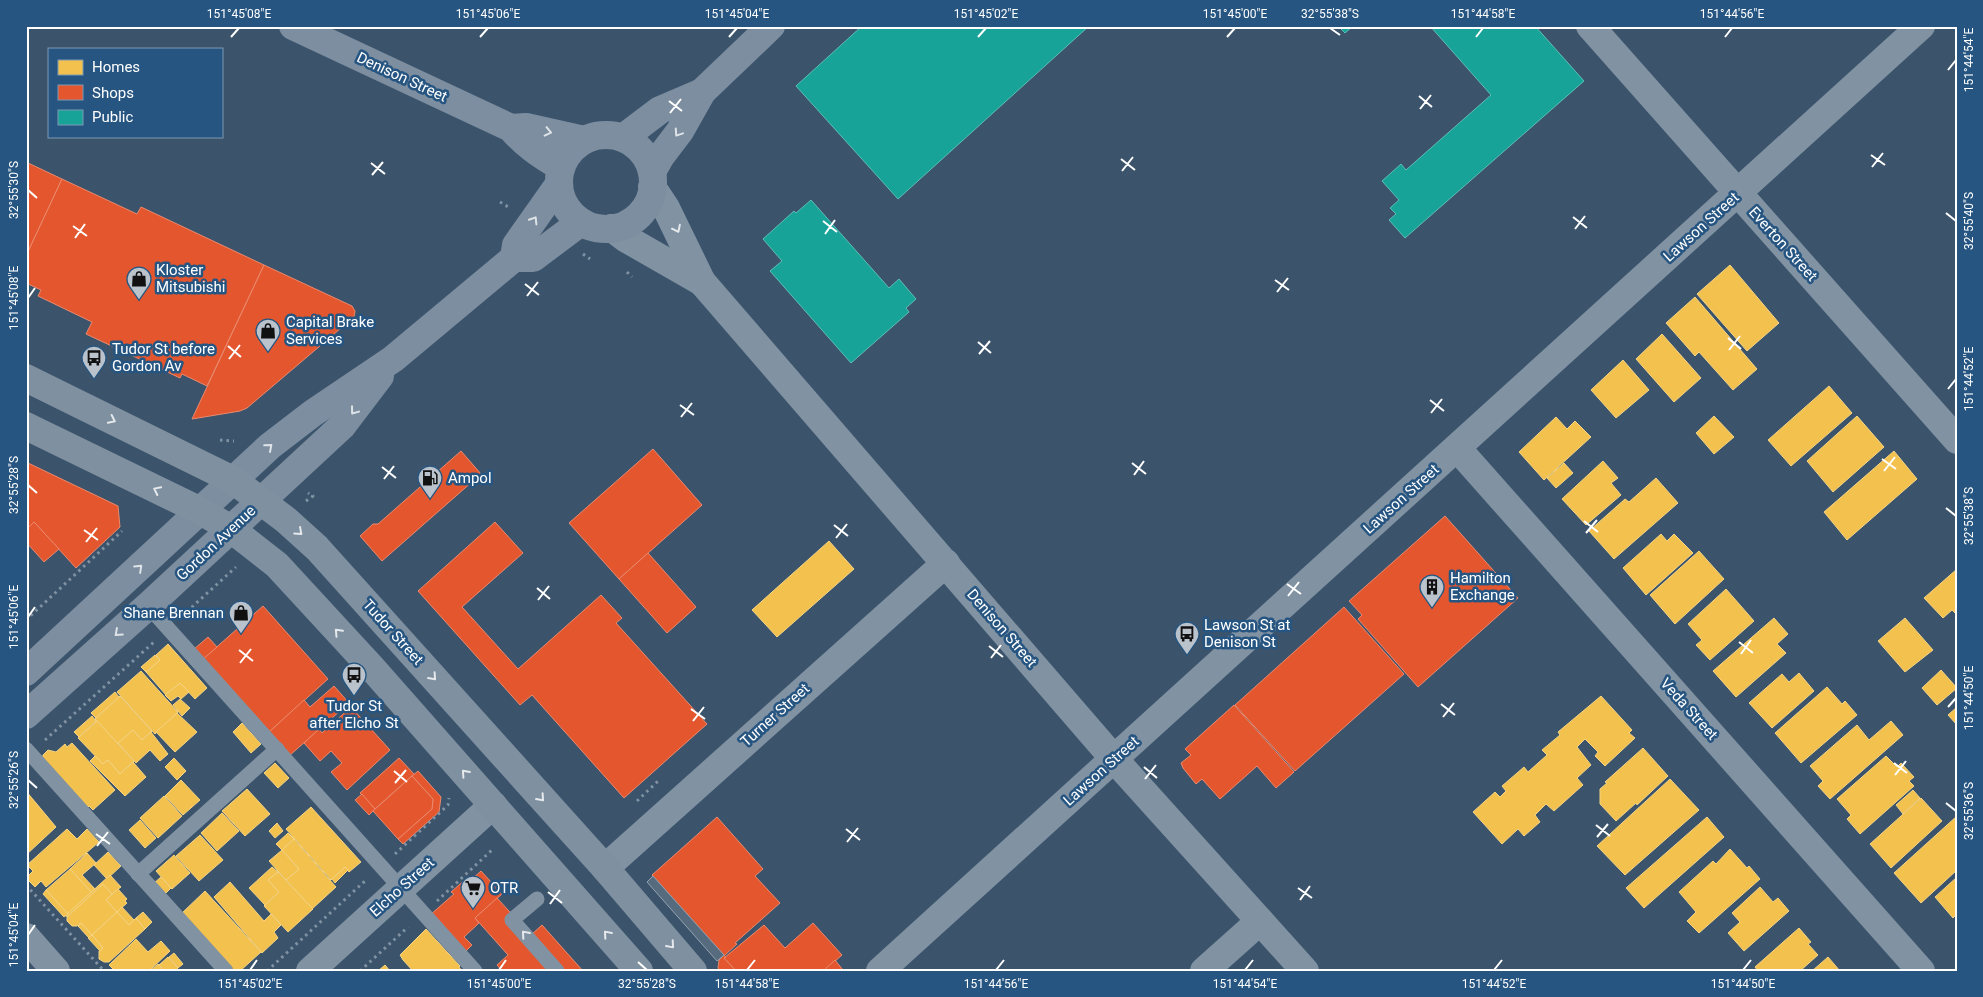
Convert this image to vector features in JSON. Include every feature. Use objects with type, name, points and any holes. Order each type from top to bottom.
[{"type":"main road","name":"Denison Street","points":[[293,26],[511,128],[519,138],[536,151],[560,176]]},
{"type":"main road","points":[[652,180],[642,152],[630,141],[603,135],[584,140],[568,154],[560,176],[562,199],[565,206],[581,222],[599,228],[612,228],[629,223],[648,204],[652,180],[661,156],[680,131],[702,92],[772,26]]},
{"type":"main road","points":[[623,138],[660,110],[702,92]]},
{"type":"main road","name":"Denison Street","points":[[511,128],[526,127],[584,140]]},
{"type":"main road","name":"Gordon Avenue","points":[[514,258],[516,245],[560,176]]},
{"type":"main road","name":"Gordon Avenue","points":[[26,672],[270,446],[313,413],[393,358],[514,258],[532,258],[581,222]]},
{"type":"main road","name":"Gordon Avenue","points":[[26,715],[148,606],[342,426],[393,358]]},
{"type":"main road","name":"Tudor Street","points":[[26,378],[233,480],[262,501],[317,548],[604,868],[693,971]]},
{"type":"main road","points":[[26,426],[201,511],[231,529],[278,566],[372,668],[639,971]]},
{"type":"street","name":"Everton Street","points":[[1590,26],[1957,440]]},
{"type":"street","name":"Lawson Street","points":[[880,971],[1921,26]]},
{"type":"street","name":"Denison Street","points":[[652,180],[702,282],[946,562],[1114,759],[1305,971]]},
{"type":"street","name":"Denison Street","points":[[612,228],[625,238],[702,282]]},
{"type":"street","name":"Veda Street","points":[[1457,448],[1921,971]]},
{"type":"street","name":"Turner Street","points":[[604,868],[946,562]]},
{"type":"street","name":"Elcho Street","points":[[310,971],[493,804]]},
{"type":"street","points":[[1204,971],[1260,921]]},
{"type":"street","points":[[26,937],[56,971]]},
{"type":"lane","points":[[148,606],[475,971]]},
{"type":"lane","points":[[138,874],[277,750]]},
{"type":"lane","points":[[28,751],[226,971]]},
{"type":"lane","points":[[537,899],[512,920],[557,971]]},
{"type":"path","points":[[220,440],[234,441]]},
{"type":"path","points":[[26,620],[122,531]]},
{"type":"path","points":[[28,751],[236,567]]},
{"type":"path","points":[[267,971],[448,804],[449,798]]},
{"type":"path","points":[[26,885],[104,971]]},
{"type":"building: Homes","points":[[1730,265],[1779,323],[1747,351],[1697,294]]},
{"type":"building: Homes","points":[[1695,297],[1757,369],[1733,390],[1699,352],[1695,356],[1666,323]]},
{"type":"building: Homes","points":[[1662,334],[1701,378],[1674,402],[1636,359]]},
{"type":"building: Homes","points":[[1623,360],[1649,390],[1616,418],[1591,390]]},
{"type":"building: Homes","points":[[1829,386],[1852,413],[1791,466],[1768,440]]},
{"type":"building: Homes","points":[[1714,416],[1734,437],[1714,454],[1696,433]]},
{"type":"building: Homes","points":[[1857,416],[1884,447],[1833,492],[1807,461]]},
{"type":"building: Homes","points":[[1556,417],[1567,429],[1575,421],[1591,437],[1544,480],[1519,452]]},
{"type":"building: Homes","points":[[1894,451],[1917,479],[1847,540],[1824,512]]},
{"type":"building: Homes","points":[[1603,461],[1618,478],[1611,483],[1621,495],[1586,525],[1562,499]]},
{"type":"building: Homes","points":[[1564,463],[1573,473],[1556,488],[1547,478]]},
{"type":"building: Homes","points":[[1656,478],[1678,503],[1614,559],[1589,531],[1625,499],[1629,502]]},
{"type":"building: Homes","points":[[1661,534],[1667,541],[1674,534],[1693,553],[1646,595],[1623,568]]},
{"type":"building: Homes","points":[[829,541],[854,569],[777,637],[752,610]]},
{"type":"building: Homes","points":[[1699,551],[1724,579],[1675,624],[1650,595]]},
{"type":"building: Homes","points":[[1957,569],[1957,615],[1952,610],[1943,618],[1924,598]]},
{"type":"building: Homes","points":[[1726,589],[1754,621],[1710,660],[1696,645],[1702,640],[1688,624]]},
{"type":"building: Homes","points":[[1774,618],[1788,634],[1777,644],[1786,653],[1736,697],[1713,671]]},
{"type":"building: Homes","points":[[1905,618],[1933,650],[1905,672],[1878,641]]},
{"type":"building: Homes","points":[[168,644],[207,688],[195,699],[180,683],[166,695],[146,672],[160,660],[156,655]]},
{"type":"building: Homes","points":[[155,655],[160,660],[146,672],[141,667]]},
{"type":"building: Homes","points":[[1941,670],[1957,688],[1937,705],[1922,688]]},
{"type":"building: Homes","points":[[141,671],[178,712],[155,734],[117,692]]},
{"type":"building: Homes","points":[[1799,673],[1814,691],[1772,728],[1749,703],[1782,674],[1789,682]]},
{"type":"building: Homes","points":[[180,683],[189,692],[181,699],[178,696],[171,701],[165,695]]},
{"type":"building: Homes","points":[[1827,687],[1842,704],[1845,701],[1857,715],[1801,763],[1775,733]]},
{"type":"building: Homes","points":[[115,692],[119,697],[96,718],[91,713]]},
{"type":"building: Homes","points":[[120,696],[152,731],[142,740],[133,730],[118,744],[95,719]]},
{"type":"building: Homes","points":[[1601,696],[1632,730],[1629,733],[1635,738],[1605,766],[1595,756],[1598,752],[1585,739],[1577,747],[1591,765],[1577,778],[1583,785],[1554,811],[1546,804],[1535,815],[1540,822],[1524,836],[1518,829],[1502,844],[1473,812],[1495,792],[1500,797],[1506,791],[1502,786],[1524,767],[1528,772],[1547,755],[1542,750],[1560,735],[1558,732]]},
{"type":"building: Homes","points":[[180,699],[190,708],[182,716],[173,705]]},
{"type":"building: Homes","points":[[1957,707],[1957,725],[1948,715]]},
{"type":"building: Homes","points":[[177,713],[197,732],[175,752],[156,732]]},
{"type":"building: Homes","points":[[92,716],[96,721],[79,737],[74,732]]},
{"type":"building: Homes","points":[[97,721],[134,761],[120,774],[108,760],[103,764],[78,738]]},
{"type":"building: Homes","points":[[1891,721],[1903,735],[1830,799],[1818,786],[1823,781],[1810,766],[1857,725],[1869,740]]},
{"type":"building: Homes","points":[[242,723],[261,744],[251,753],[233,732]]},
{"type":"building: Homes","points":[[133,730],[142,740],[151,732],[168,754],[160,761],[150,750],[136,763],[118,743]]},
{"type":"building: Homes","points":[[72,743],[115,790],[93,810],[89,806],[86,809],[42,762],[43,755],[48,750],[56,752],[65,744],[67,747]]},
{"type":"building: Homes","points":[[1643,748],[1668,776],[1637,805],[1636,803],[1616,821],[1600,804],[1600,789],[1607,783],[1605,782]]},
{"type":"building: Homes","points":[[95,756],[103,764],[108,760],[120,774],[133,762],[146,777],[125,796],[90,761]]},
{"type":"building: Homes","points":[[1886,756],[1897,767],[1901,763],[1914,777],[1909,781],[1914,786],[1860,834],[1847,819],[1851,815],[1837,799]]},
{"type":"building: Homes","points":[[174,758],[186,771],[177,780],[165,767]]},
{"type":"building: Homes","points":[[275,763],[289,778],[278,788],[264,773]]},
{"type":"building: Homes","points":[[1670,779],[1699,810],[1625,875],[1597,846]]},
{"type":"building: Homes","points":[[181,780],[200,800],[183,815],[165,796]]},
{"type":"building: Homes","points":[[247,789],[270,814],[245,836],[222,811]]},
{"type":"building: Homes","points":[[1913,790],[1920,798],[1903,814],[1896,805]]},
{"type":"building: Homes","points":[[26,791],[56,827],[26,855]]},
{"type":"building: Homes","points":[[164,796],[182,816],[158,838],[140,818]]},
{"type":"building: Homes","points":[[1921,798],[1942,821],[1891,868],[1870,844]]},
{"type":"building: Homes","points":[[311,807],[361,862],[349,872],[345,867],[331,880],[286,829]]},
{"type":"building: Homes","points":[[222,813],[239,831],[217,851],[201,833]]},
{"type":"building: Homes","points":[[1957,816],[1957,870],[1921,903],[1894,873]]},
{"type":"building: Homes","points":[[1707,817],[1724,837],[1644,908],[1626,888]]},
{"type":"building: Homes","points":[[140,820],[156,838],[145,848],[129,830]]},
{"type":"building: Homes","points":[[277,823],[283,831],[275,838],[269,831]]},
{"type":"building: Homes","points":[[67,829],[77,839],[87,829],[99,842],[46,887],[41,881],[35,887],[26,878],[33,871],[27,865]]},
{"type":"building: Homes","points":[[288,833],[294,839],[282,850],[276,844]]},
{"type":"building: Homes","points":[[200,835],[223,860],[199,881],[176,856]]},
{"type":"building: Homes","points":[[294,839],[336,887],[312,909],[286,880],[299,869],[282,850]]},
{"type":"building: Homes","points":[[1730,849],[1760,879],[1699,933],[1687,921],[1696,912],[1679,892],[1713,861],[1716,864]]},
{"type":"building: Homes","points":[[282,850],[299,869],[286,880],[269,861]]},
{"type":"building: Homes","points":[[108,852],[121,866],[107,879],[94,865]]},
{"type":"building: Homes","points":[[87,853],[96,863],[82,875],[95,889],[91,892],[70,869]]},
{"type":"building: Homes","points":[[174,855],[190,873],[172,889],[156,871]]},
{"type":"building: Homes","points":[[272,867],[278,872],[268,880],[279,892],[265,905],[249,888]]},
{"type":"building: Homes","points":[[345,867],[348,870],[335,883],[332,879]]},
{"type":"building: Homes","points":[[70,869],[91,892],[68,914],[46,890]]},
{"type":"building: Homes","points":[[278,872],[313,909],[288,932],[264,906],[279,892],[268,880]]},
{"type":"building: Homes","points":[[110,875],[121,887],[112,894],[103,884],[67,917],[66,915]]},
{"type":"building: Homes","points":[[161,877],[171,888],[164,895],[153,884]]},
{"type":"building: Homes","points":[[1957,877],[1957,914],[1953,918],[1935,897]]},
{"type":"building: Homes","points":[[230,882],[264,921],[271,914],[281,925],[274,932],[278,938],[262,953],[214,897]]},
{"type":"building: Homes","points":[[103,884],[112,894],[106,900],[117,912],[92,935],[81,923],[77,926],[72,926],[67,921],[67,917]]},
{"type":"building: Homes","points":[[1760,887],[1773,902],[1778,898],[1789,911],[1744,951],[1728,933],[1740,922],[1732,913]]},
{"type":"building: Homes","points":[[118,889],[127,899],[125,901],[127,903],[117,912],[106,900]]},
{"type":"building: Homes","points":[[46,890],[68,914],[64,917],[43,894]]},
{"type":"building: Homes","points":[[205,891],[261,952],[240,971],[230,971],[181,914]]},
{"type":"building: Homes","points":[[122,907],[134,920],[129,925],[117,912]]},
{"type":"building: Homes","points":[[117,912],[129,925],[136,918],[145,929],[109,962],[104,962],[99,959],[99,951],[103,948],[92,935]]},
{"type":"building: Homes","points":[[143,912],[152,922],[145,929],[136,918]]},
{"type":"building: Homes","points":[[81,923],[92,935],[89,938],[78,926]]},
{"type":"building: Homes","points":[[1799,928],[1811,942],[1808,944],[1818,955],[1800,971],[1758,971],[1755,967]]},
{"type":"building: Homes","points":[[426,929],[460,966],[462,971],[413,971],[403,960],[400,955]]},
{"type":"building: Homes","points":[[92,935],[103,948],[100,951],[88,938]]},
{"type":"building: Homes","points":[[136,939],[148,952],[161,941],[170,951],[149,971],[115,971],[109,965]]},
{"type":"building: Homes","points":[[174,953],[183,964],[178,968],[169,957]]},
{"type":"building: Homes","points":[[168,957],[178,968],[175,971],[164,971],[159,965]]},
{"type":"building: Homes","points":[[1828,957],[1840,971],[1812,971]]},
{"type":"building: Homes","points":[[158,964],[164,971],[150,971]]},
{"type":"building: Homes","points":[[385,965],[390,971],[378,971]]},
{"type":"building: Shops","points":[[26,162],[62,179],[26,256]]},
{"type":"building: Shops","name":"Kloster Mitsubishi","points":[[62,179],[137,214],[141,207],[264,265],[207,386],[182,374],[180,378],[86,334],[92,322],[38,296],[41,290],[26,283],[26,256]]},
{"type":"building: Shops","name":"Capital Brake Services","points":[[264,265],[352,306],[355,311],[354,317],[247,408],[240,411],[192,419]]},
{"type":"building: Shops","points":[[653,449],[702,505],[619,579],[569,523]]},
{"type":"building: Shops","name":"Ampol","points":[[461,451],[481,474],[382,561],[360,536],[373,524],[378,524]]},
{"type":"building: Shops","points":[[26,462],[118,506],[120,527],[76,568],[34,522],[26,530]]},
{"type":"building: Shops","name":"Hamilton Exchange","points":[[1445,516],[1518,598],[1418,687],[1358,619],[1362,615],[1349,601]]},
{"type":"building: Shops","points":[[34,522],[59,549],[44,562],[26,542],[26,530]]},
{"type":"building: Shops","points":[[495,522],[523,553],[462,607],[518,669],[601,595],[622,618],[616,623],[707,724],[624,798],[532,695],[520,705],[418,591]]},
{"type":"building: Shops","points":[[648,553],[696,607],[667,633],[619,579]]},
{"type":"building: Shops","points":[[263,606],[328,679],[268,733],[202,660]]},
{"type":"building: Shops","points":[[1344,607],[1404,674],[1295,771],[1235,705]]},
{"type":"building: Shops","points":[[208,637],[217,647],[202,660],[193,650]]},
{"type":"building: Shops","points":[[334,686],[349,703],[289,756],[268,733],[304,700],[310,707]]},
{"type":"building: Shops","points":[[1234,705],[1294,772],[1276,788],[1257,766],[1220,799],[1202,779],[1196,784],[1181,763],[1191,755],[1185,749]]},
{"type":"building: Shops","points":[[351,707],[390,750],[347,790],[331,772],[342,763],[331,751],[320,761],[304,743],[319,729],[322,733]]},
{"type":"building: Shops","points":[[399,758],[414,774],[375,809],[360,793]]},
{"type":"building: Shops","points":[[418,771],[441,797],[439,812],[403,844],[398,839],[432,809],[433,799],[412,776]]},
{"type":"building: Shops","points":[[412,776],[433,799],[432,809],[398,839],[373,811]]},
{"type":"building: Shops","points":[[362,794],[375,809],[369,815],[355,800]]},
{"type":"building: Shops","points":[[717,817],[763,869],[755,876],[780,903],[735,943],[737,944],[724,956],[652,875]]},
{"type":"building: Shops","points":[[481,871],[502,894],[475,918],[479,923],[464,937],[472,945],[464,953],[430,915],[454,894],[451,892],[467,878],[470,881]]},
{"type":"building: Shops","points":[[497,898],[531,935],[542,925],[583,971],[502,971],[497,965],[508,955],[475,918]]},
{"type":"building: Shops","points":[[813,923],[842,955],[824,971],[736,971],[724,958],[764,925],[785,948]]},
{"type":"building: Shops","points":[[724,955],[726,957],[724,958],[736,971],[720,971],[718,968],[719,960]]},
{"type":"building: Shops","points":[[835,960],[843,970],[823,971]]},
{"type":"building: Public","points":[[862,26],[1089,26],[898,199],[796,86]]},
{"type":"building: Public","points":[[1338,26],[1353,26],[1345,33]]},
{"type":"building: Public","points":[[1430,26],[1535,26],[1584,81],[1405,238],[1389,220],[1396,214],[1390,208],[1399,200],[1382,181],[1401,164],[1406,170],[1491,95]]},
{"type":"building: Public","points":[[811,200],[889,288],[899,279],[916,299],[906,308],[909,312],[851,363],[770,271],[782,261],[763,239],[794,211],[796,213]]},
{"type":"building: Other","points":[[653,876],[724,955],[717,961],[647,882]]},
{"type":"place","name":"Kloster Mitsubishi","points":[[139,300]]},
{"type":"place","name":"Capital Brake Services","points":[[268,352]]},
{"type":"place","name":"Tudor St before Gordon Av","points":[[94,379]]},
{"type":"place","name":"Ampol","points":[[430,499]]},
{"type":"place","name":"Hamilton Exchange","points":[[1432,608]]},
{"type":"place","name":"Shane Brennan","points":[[241,634]]},
{"type":"place","name":"Lawson St at Denison St","points":[[1187,655]]},
{"type":"place","name":"Tudor St after Elcho St","points":[[354,696]]},
{"type":"place","name":"OTR","points":[[473,909]]}]
